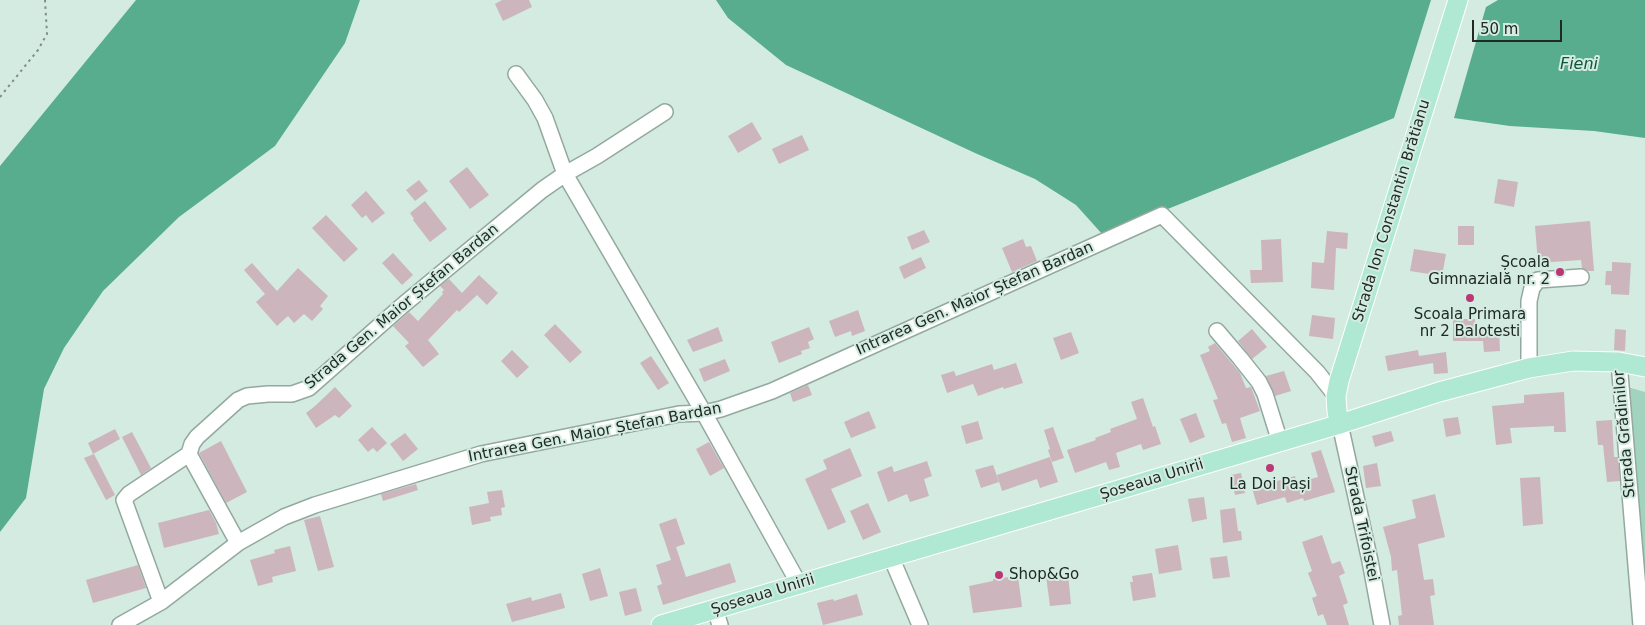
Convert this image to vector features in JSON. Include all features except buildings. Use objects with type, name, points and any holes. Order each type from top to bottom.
[{"type":"main road","name":"Strada Ion Constantin Brătianu","points":[[1340,424],[1336,396],[1339,381],[1458,0]]},
{"type":"main road","name":"Șoseaua Unirii","points":[[662,625],[717,617],[799,584],[1340,424],[1439,392],[1528,368],[1573,360],[1619,362],[1645,367]]},
{"type":"street","points":[[516,74],[535,100],[545,118],[565,174],[704,413],[799,584]]},
{"type":"street","name":"Strada Gen. Maior Ștefan Bardan","points":[[189,454],[192,444],[197,438],[238,400],[254,395],[292,394],[309,388],[403,304],[542,190],[665,112]]},
{"type":"street","name":"Intrarea Gen. Maior Ștefan Bardan","points":[[120,625],[161,602],[238,543],[284,517],[315,505],[481,454],[679,414],[704,413],[721,409],[772,390],[1162,215],[1317,372],[1336,396]]},
{"type":"street","points":[[1528,368],[1529,301],[1532,288],[1538,280],[1581,277]]},
{"type":"street","points":[[1217,331],[1259,382],[1265,394],[1280,442]]},
{"type":"street","name":"Strada Grădinilor","points":[[1619,362],[1641,625]]},
{"type":"street","name":"Strada Trifoistei","points":[[1340,424],[1382,625]]},
{"type":"street","points":[[161,602],[124,500],[129,494],[189,454],[238,543]]},
{"type":"street","points":[[891,558],[920,625]]},
{"type":"path","points":[[0,97],[38,50],[47,34],[45,0]]},
{"type":"shaded area","points":[[1624,386],[1645,392],[1645,625]]},
{"type":"water","points":[[136,0],[360,0],[345,43],[275,146],[179,217],[103,291],[64,348],[44,389],[26,498],[0,532],[0,166]]},
{"type":"water","points":[[716,0],[1431,0],[1394,118],[1103,235],[1076,205],[1035,179],[786,65],[728,18]]},
{"type":"water","name":"Fieni","points":[[1498,0],[1645,0],[1645,138],[1594,131],[1510,126],[1454,118],[1486,7]]},
{"type":"place","name":"Școala Gimnazială nr. 2","points":[[1560,272]]},
{"type":"place","name":"Scoala Primara nr 2 Balotesti","points":[[1470,298]]},
{"type":"place","name":"La Doi Pași","points":[[1270,468]]},
{"type":"place","name":"Shop&Go","points":[[999,575]]}]
